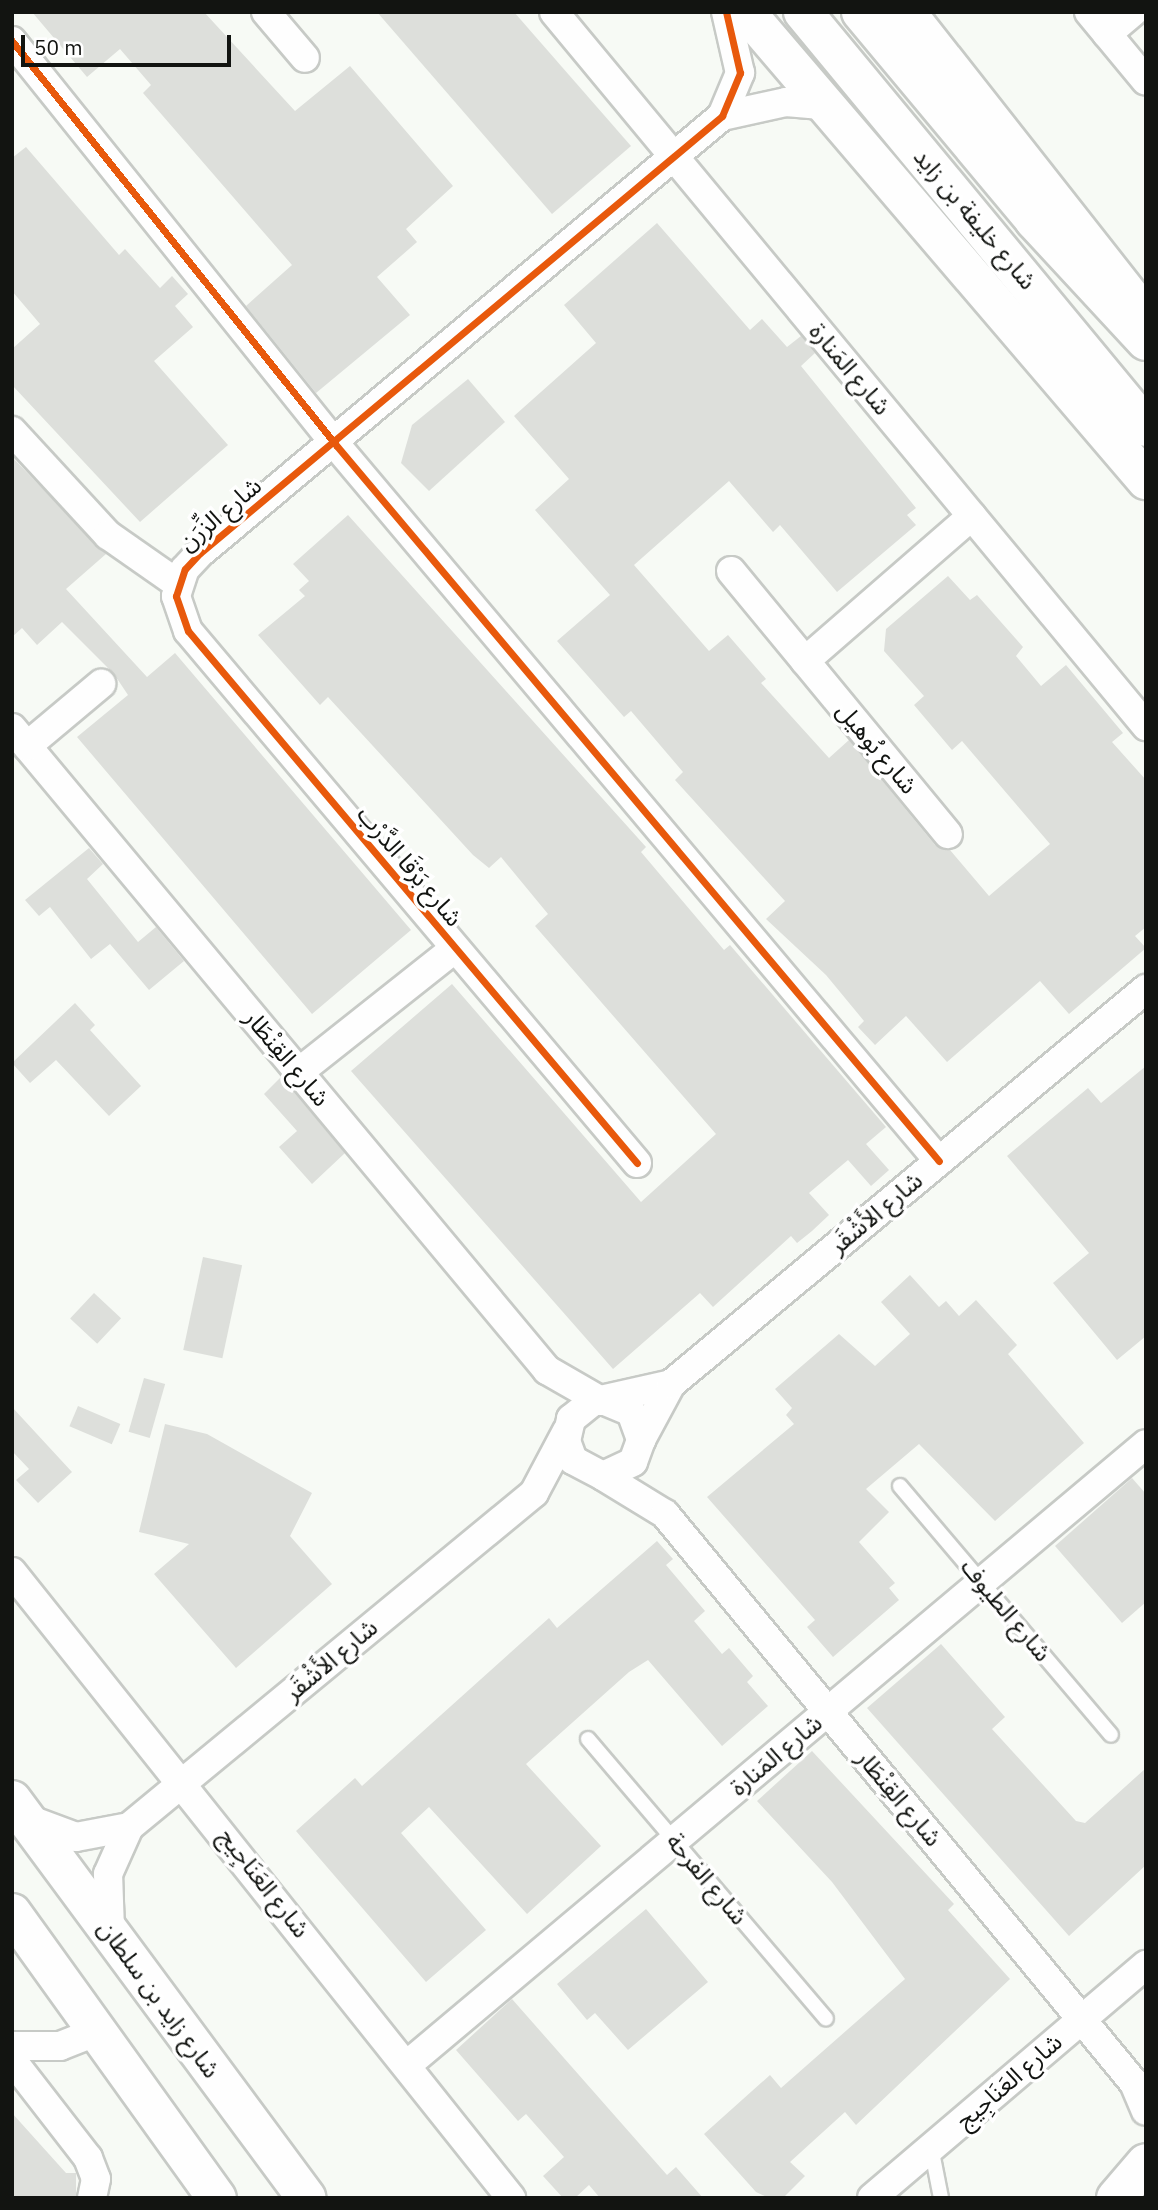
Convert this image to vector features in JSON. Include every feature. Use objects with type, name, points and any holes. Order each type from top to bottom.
[{"type":"main road","points":[[746,12],[1146,480]]},
{"type":"main road","name":"شارع خليفة بن زايد","points":[[803,12],[1146,426]]},
{"type":"main road","name":"شارع خليفة بن زايد","points":[[861,12],[1034,220],[1146,341]]},
{"type":"main road","points":[[906,12],[1146,317]]},
{"type":"main road","name":"شارع زايد بن سلطان","points":[[19,1809],[306,2198]]},
{"type":"main road","points":[[12,1913],[217,2198]]},
{"type":"main road","points":[[1116,2198],[1146,2163]]},
{"type":"street","points":[[266,12],[305,58]]},
{"type":"street","name":"شارع المَنارة","points":[[554,12],[1146,726]]},
{"type":"street","name":"شارع الزِّرَن","points":[[178,584],[200,553],[336,445],[676,159],[722,116],[740,73],[726,12]]},
{"type":"street","points":[[1089,12],[1146,81]]},
{"type":"street","points":[[1107,34],[1133,12]]},
{"type":"street","points":[[12,41],[336,445],[939,1161]]},
{"type":"street","points":[[722,116],[786,102],[824,105]]},
{"type":"street","points":[[12,431],[108,536],[178,584]]},
{"type":"street","points":[[805,661],[972,516]]},
{"type":"street","name":"شارع بُوهيل","points":[[731,571],[948,834]]},
{"type":"street","name":"شارع بَرْقَا الدَّرْب","points":[[178,584],[177,608],[188,631],[637,1163]]},
{"type":"street","name":"شارع القِنْطَار","points":[[101,684],[20,737],[547,1370],[602,1401]]},
{"type":"street","name":"شارع بَرْقَا الدَّرْب","points":[[299,1072],[454,948]]},
{"type":"street","name":"شارع الأَشْقَر","points":[[641,1443],[671,1384],[1146,989]]},
{"type":"street","name":"شارع القِنْطَار","points":[[547,1370],[567,1429]]},
{"type":"street","name":"شارع الأَشْقَر","points":[[602,1401],[671,1384]]},
{"type":"street","points":[[602,1401],[631,1412],[641,1443],[627,1468],[601,1476],[573,1460],[567,1429],[583,1406],[602,1401]]},
{"type":"street","name":"شارع الأَشْقَر","points":[[111,1934],[108,1874],[129,1827],[534,1493],[567,1429]]},
{"type":"street","name":"شارع القِنْطَار","points":[[641,1443],[665,1514]]},
{"type":"street","name":"شارع المَنارة","points":[[407,2065],[982,1582],[1142,1455]]},
{"type":"street","name":"شارع الأَشْقَر","points":[[534,1493],[601,1476]]},
{"type":"street","name":"شارع القِنْطَار","points":[[601,1476],[665,1514],[1081,2019],[1140,2084],[1146,2111]]},
{"type":"street","name":"شارع العَنَاجِيج","points":[[12,1572],[184,1781],[511,2198]]},
{"type":"street","name":"شارع الأَشْقَر","points":[[19,1809],[76,1837],[129,1827]]},
{"type":"street","name":"شارع العَنَاجِيج","points":[[872,2198],[1146,1965]]},
{"type":"street","points":[[12,2046],[60,2046],[98,2031]]},
{"type":"street","points":[[12,2061],[89,2158],[96,2179],[92,2198]]},
{"type":"lane","name":"شارع الطيوف","points":[[900,1486],[1111,1735]]},
{"type":"lane","name":"شارع الفرحة","points":[[588,1740],[826,2019]]},
{"type":"lane","points":[[931,2147],[941,2198]]},
{"type":"building","points":[[32,12],[204,12],[295,111],[350,66],[453,186],[406,229],[417,242],[377,277],[410,315],[316,393],[246,306],[292,265],[143,93],[151,85],[120,49],[87,77]]},
{"type":"building","points":[[377,12],[514,12],[631,146],[552,214]]},
{"type":"building","points":[[26,147],[119,255],[125,249],[160,288],[172,276],[188,294],[175,306],[193,327],[154,361],[228,445],[140,522],[12,385],[12,349],[40,324],[12,291],[12,158]]},
{"type":"building","points":[[657,223],[750,330],[762,319],[787,347],[801,336],[815,353],[801,366],[916,508],[907,515],[916,525],[837,592],[780,525],[773,532],[729,481],[634,565],[709,651],[728,635],[766,679],[761,683],[829,758],[849,740],[935,845],[950,850],[989,896],[1050,844],[962,741],[952,750],[914,705],[924,696],[884,651],[886,629],[948,576],[970,600],[977,595],[1023,647],[1016,656],[1041,686],[1066,665],[1123,733],[1112,742],[1146,780],[1146,927],[1135,936],[1146,948],[1069,1014],[1040,981],[947,1062],[906,1016],[875,1045],[858,1027],[864,1021],[826,975],[766,919],[785,901],[675,780],[683,772],[631,711],[624,717],[557,641],[610,595],[535,510],[569,479],[514,416],[596,343],[564,305]]},
{"type":"building","points":[[468,379],[505,422],[429,491],[401,463],[412,425]]},
{"type":"building","points":[[12,457],[106,554],[66,589],[147,677],[175,653],[411,930],[312,1014],[77,737],[128,695],[114,674],[62,622],[37,645],[22,628],[12,637]]},
{"type":"building","points":[[348,515],[646,847],[641,852],[724,950],[730,945],[886,1127],[866,1144],[889,1170],[871,1186],[848,1160],[809,1193],[829,1215],[812,1231],[797,1243],[791,1236],[713,1307],[700,1293],[613,1369],[351,1071],[452,984],[641,1202],[716,1134],[535,926],[548,914],[501,857],[489,868],[473,855],[328,697],[320,705],[258,635],[305,596],[299,590],[309,581],[293,564]]},
{"type":"building","points":[[89,848],[103,864],[87,879],[138,942],[156,927],[184,961],[149,990],[110,944],[91,959],[50,907],[39,916],[25,900]]},
{"type":"building","points":[[75,1003],[95,1025],[90,1030],[141,1086],[109,1116],[56,1060],[30,1083],[12,1063]]},
{"type":"building","points":[[1146,1066],[1146,1336],[1117,1360],[1053,1283],[1089,1253],[1007,1156],[1088,1088],[1101,1103]]},
{"type":"building","points":[[281,1077],[345,1153],[312,1184],[279,1147],[297,1131],[264,1094]]},
{"type":"building","points":[[203,1257],[242,1265],[222,1358],[183,1350]]},
{"type":"building","points":[[910,1275],[939,1307],[946,1301],[959,1316],[976,1300],[1017,1345],[1008,1354],[1084,1443],[995,1521],[919,1444],[866,1489],[889,1512],[859,1542],[895,1583],[889,1588],[899,1600],[833,1657],[807,1627],[815,1620],[707,1497],[794,1424],[786,1415],[792,1408],[775,1389],[839,1334],[875,1366],[910,1334],[881,1302]]},
{"type":"building","points":[[94,1293],[121,1318],[97,1344],[70,1319]]},
{"type":"building","points":[[144,1378],[165,1384],[150,1438],[129,1432]]},
{"type":"building","points":[[78,1406],[120,1424],[112,1444],[69,1426]]},
{"type":"building","points":[[12,1407],[72,1472],[38,1503],[16,1480],[29,1469],[12,1451]]},
{"type":"building","points":[[165,1424],[207,1434],[312,1493],[290,1536],[332,1584],[236,1668],[154,1574],[189,1544],[139,1532]]},
{"type":"building","points":[[1132,1478],[1146,1494],[1146,1602],[1122,1623],[1055,1546]]},
{"type":"building","points":[[657,1541],[673,1559],[666,1565],[705,1611],[694,1621],[722,1654],[729,1648],[753,1676],[747,1682],[768,1706],[722,1746],[648,1660],[629,1672],[526,1764],[601,1846],[527,1914],[429,1807],[401,1833],[486,1930],[426,1982],[296,1831],[355,1778],[362,1786],[549,1618],[557,1628]]},
{"type":"building","points":[[941,1644],[1005,1717],[992,1729],[1076,1821],[1085,1823],[1146,1768],[1146,1865],[1069,1936],[867,1708]]},
{"type":"building","points":[[812,1751],[954,1904],[948,1910],[1010,1979],[856,2125],[845,2112],[790,2162],[805,2176],[783,2198],[769,2198],[756,2192],[704,2134],[770,2075],[781,2088],[905,1979],[832,1882],[757,1801]]},
{"type":"building","points":[[646,1909],[708,1982],[628,2050],[595,2013],[587,2020],[557,1984]]},
{"type":"building","points":[[512,1999],[667,2175],[676,2167],[703,2198],[600,2198],[589,2185],[575,2198],[563,2198],[543,2176],[564,2157],[526,2114],[518,2121],[456,2050]]},
{"type":"building","points":[[12,2113],[66,2173],[76,2173],[76,2198],[12,2198]]},
{"type":"cycle path","points":[[637,1163],[188,631],[176,596],[185,569],[200,553],[722,116],[740,73],[726,12]]},
{"type":"cycle path","points":[[12,41],[336,445],[939,1161]]}]
